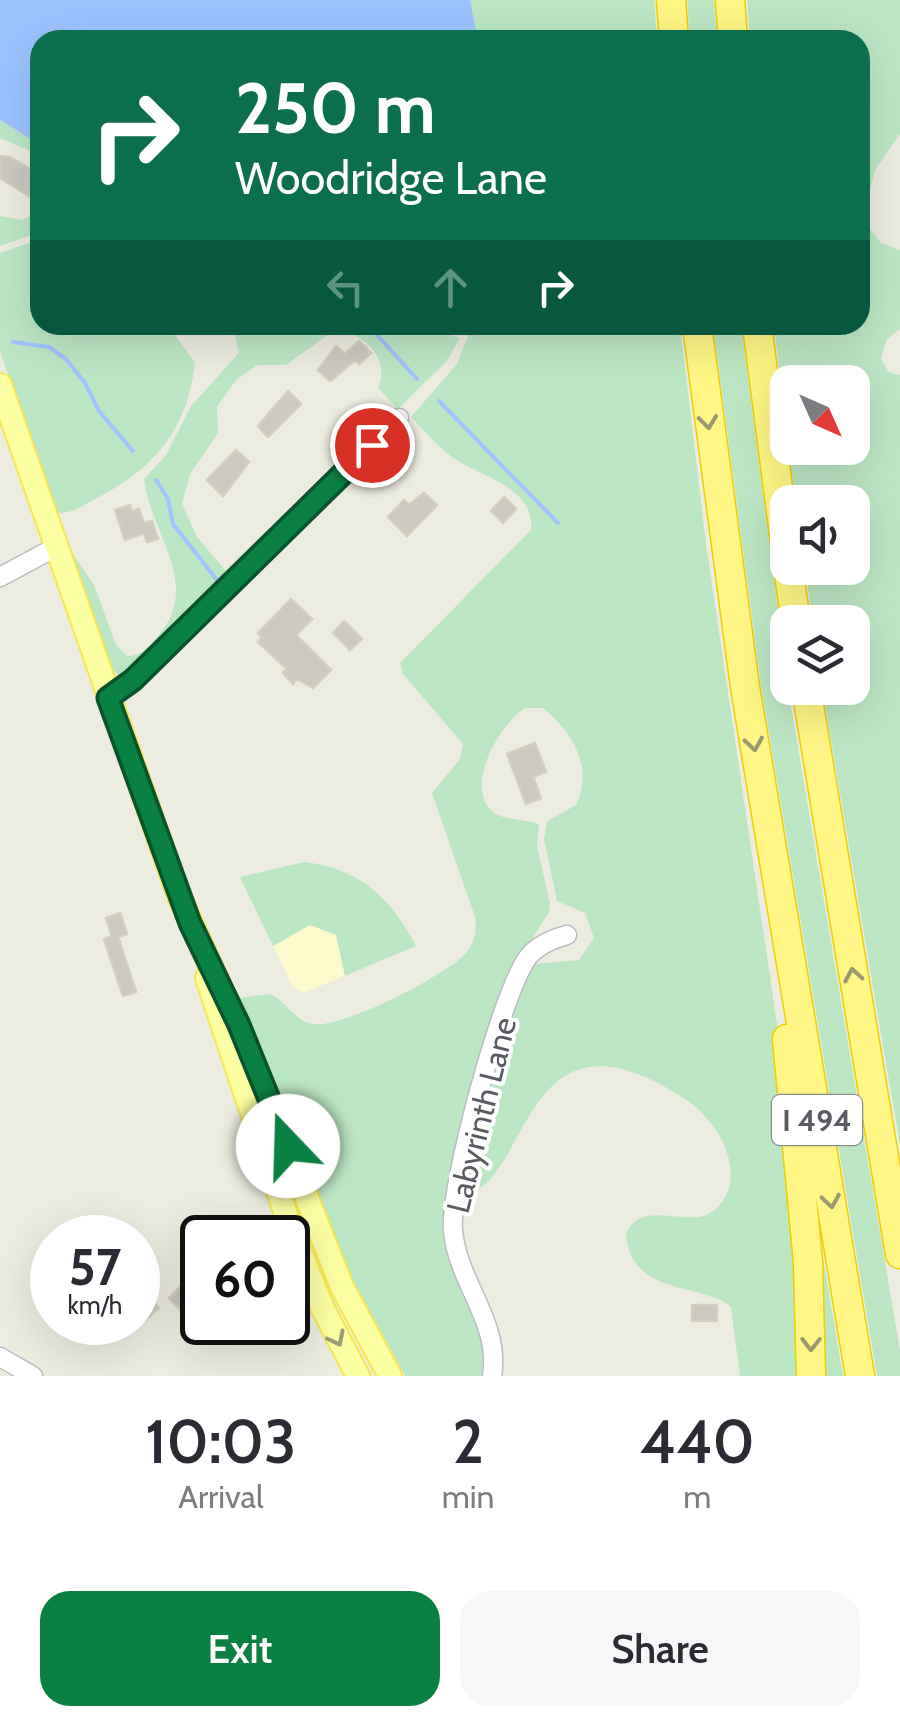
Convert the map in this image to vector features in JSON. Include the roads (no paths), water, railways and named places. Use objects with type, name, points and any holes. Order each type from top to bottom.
[{"type":"highway","points":[[671,0],[673,30]]},
{"type":"highway","points":[[730,0],[732,30]]},
{"type":"highway","name":"I 494","points":[[698,335],[722,536],[860,1376]]},
{"type":"highway","points":[[758,335],[777,485]]},
{"type":"highway","name":"I 494","points":[[809,705],[900,1254]]},
{"type":"highway","points":[[774,863],[807,1248],[811,1376]]},
{"type":"highway","points":[[869,1071],[900,1209]]},
{"type":"main road","points":[[0,385],[108,698],[201,950],[248,1048],[337,1276],[390,1376]]},
{"type":"main road","points":[[201,950],[214,1007],[290,1227],[323,1309],[358,1376]]},
{"type":"street","points":[[108,698],[133,680],[399,418]]},
{"type":"street","points":[[0,577],[56,546]]},
{"type":"street","name":"Labyrinth Lane","points":[[492,1376],[491,1334],[454,1240],[454,1198],[493,1050],[520,972],[536,949],[567,935]]},
{"type":"street","points":[[0,1357],[33,1376]]},
{"type":"water","points":[[0,0],[470,0],[476,30],[30,30],[30,139],[0,120]]},
{"type":"waterway","points":[[377,335],[417,379]]},
{"type":"waterway","points":[[13,342],[49,347],[66,359],[85,383],[99,411],[133,451]]},
{"type":"waterway","points":[[439,401],[558,523]]},
{"type":"waterway","points":[[156,480],[168,499],[173,524],[220,584]]}]
